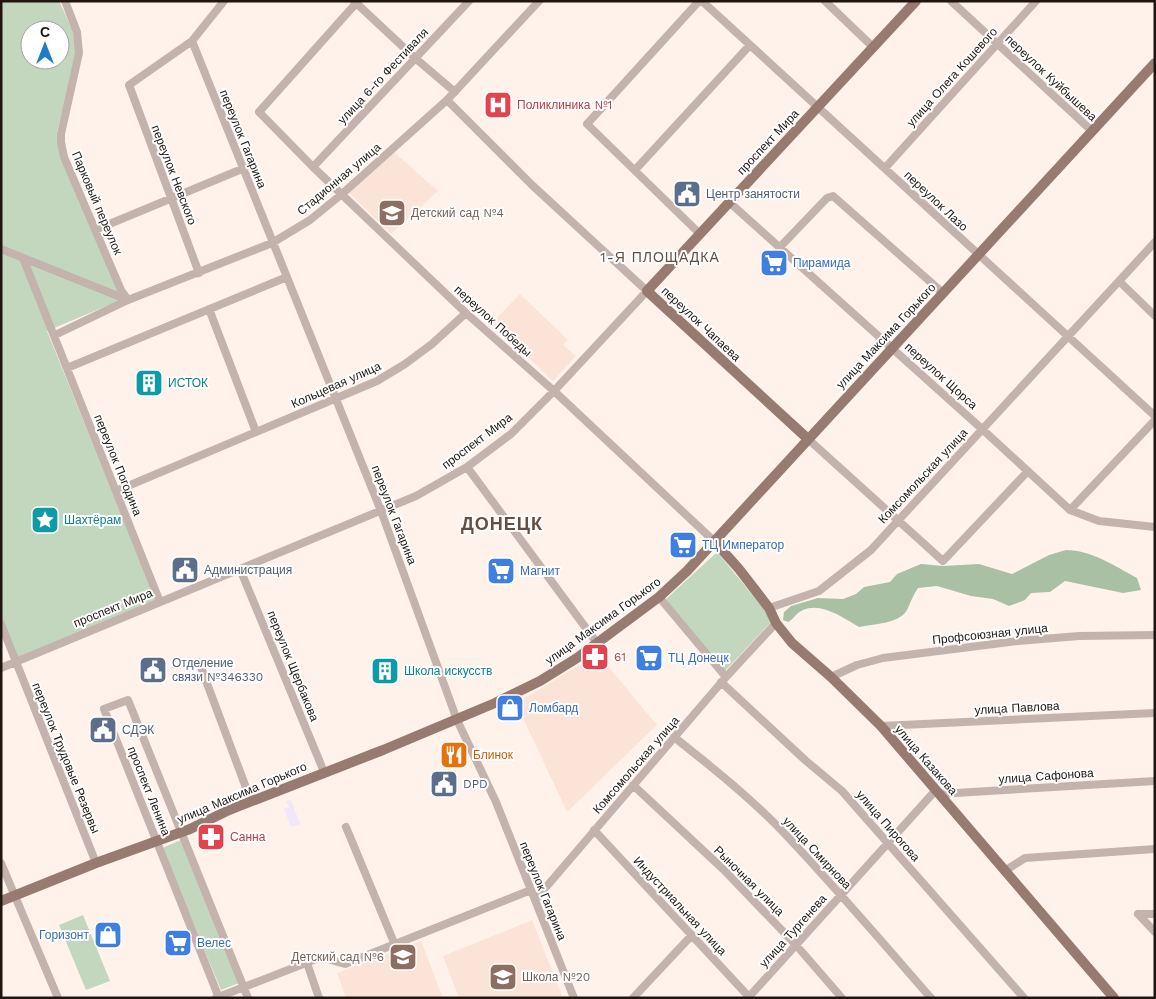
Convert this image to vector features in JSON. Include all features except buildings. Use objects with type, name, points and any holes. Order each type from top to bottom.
[{"type":"main road","name":"проспект Мира","points":[[647,291],[916,1]]},
{"type":"main road","name":"улица Максима Горького","points":[[1,901],[181,832],[251,801],[457,720],[540,681],[577,658],[659,598],[715,542],[1155,63]]},
{"type":"main road","name":"переулок Чапаева","points":[[647,291],[808,439]]},
{"type":"main road","name":"улица Казакова","points":[[715,542],[769,608],[776,623],[792,643],[831,677],[881,726],[1114,998]]},
{"type":"street","name":"Парковый переулок","points":[[65,1],[77,32],[80,53],[61,134],[64,157],[121,290],[128,300]]},
{"type":"street","points":[[192,41],[224,1]]},
{"type":"street","name":"улица 6-го Фестиваля","points":[[313,167],[469,1]]},
{"type":"street","name":"Стадионная улица","points":[[55,335],[128,300],[272,242],[310,220],[342,194],[447,100],[539,1]]},
{"type":"street","points":[[700,1],[587,124],[700,234]]},
{"type":"street","name":"переулок Лазо","points":[[700,1],[885,168],[1155,418]]},
{"type":"street","points":[[825,1],[873,47]]},
{"type":"street","name":"переулок Куйбышева","points":[[951,1],[1092,131]]},
{"type":"street","name":"улица Олега Кошевого","points":[[885,168],[1036,1]]},
{"type":"street","points":[[356,2],[415,58],[455,92]]},
{"type":"street","name":"переулок Победы","points":[[356,2],[259,112],[313,167],[466,313],[554,391],[715,542]]},
{"type":"street","name":"переулок Невского","points":[[192,41],[129,85],[199,273]]},
{"type":"street","name":"переулок Гагарина","points":[[192,41],[381,510],[457,720],[496,802],[574,998]]},
{"type":"street","points":[[635,170],[750,45]]},
{"type":"street","name":"переулок Чапаева","points":[[447,100],[532,185],[647,291]]},
{"type":"street","points":[[95,230],[242,169]]},
{"type":"street","points":[[780,247],[827,198],[833,196],[943,293]]},
{"type":"street","name":"переулок Щорса","points":[[730,202],[1070,510],[1099,521],[1155,527]]},
{"type":"street","name":"Комсомольская улица","points":[[769,608],[819,591],[871,550],[1155,242]]},
{"type":"street","points":[[1,248],[128,300]]},
{"type":"street","name":"переулок Погодина","points":[[23,258],[160,602]]},
{"type":"street","points":[[67,368],[287,277]]},
{"type":"street","points":[[1119,281],[1155,316]]},
{"type":"street","name":"проспект Мира","points":[[1,668],[416,496],[467,467],[511,434],[554,391],[647,291]]},
{"type":"street","points":[[209,309],[256,432]]},
{"type":"street","name":"Кольцевая улица","points":[[116,491],[376,382],[432,344],[466,313]]},
{"type":"street","points":[[1070,510],[1155,418]]},
{"type":"street","name":"переулок Чапаева","points":[[808,439],[943,561],[1028,471]]},
{"type":"street","points":[[467,467],[597,643]]},
{"type":"street","name":"переулок Щербакова","points":[[240,569],[324,772]]},
{"type":"street","name":"улица Пирогова","points":[[659,598],[724,679],[806,760],[842,790],[1024,998]]},
{"type":"street","name":"Комсомольская улица","points":[[535,900],[724,679],[776,623]]},
{"type":"street","name":"переулок Трудовые Резервы","points":[[1,624],[96,863]]},
{"type":"street","name":"Профсоюзная улица","points":[[831,677],[857,665],[883,658],[1079,636],[1155,635]]},
{"type":"street","points":[[200,662],[251,801]]},
{"type":"street","name":"проспект Ленина","points":[[243,987],[218,997],[104,709],[128,700],[248,998]]},
{"type":"street","name":"улица Павлова","points":[[881,726],[1155,713]]},
{"type":"street","name":"улица Смирнова","points":[[674,737],[729,781],[785,834],[931,998]]},
{"type":"street","name":"улица Сафонова","points":[[937,793],[1155,781]]},
{"type":"street","name":"Рыночная улица","points":[[633,786],[724,870],[796,945],[842,998]]},
{"type":"street","name":"улица Тургенева","points":[[749,997],[888,843],[937,793]]},
{"type":"street","points":[[346,826],[395,945]]},
{"type":"street","name":"Индустриальная улица","points":[[594,830],[749,997]]},
{"type":"street","points":[[1006,870],[1025,858],[1155,849]]},
{"type":"street","points":[[1,863],[58,998]]},
{"type":"street","points":[[243,987],[324,958],[345,964],[531,890]]},
{"type":"street","points":[[1155,914],[1138,914],[1155,932]]},
{"type":"street","points":[[633,998],[692,935]]},
{"type":"street","points":[[307,963],[319,998]]},
{"type":"shaded area","name":"Детский сад №4","points":[[394,152],[438,191],[391,234],[348,192]]},
{"type":"shaded area","points":[[520,294],[568,340],[563,345],[576,356],[553,381],[492,323]]},
{"type":"shaded area","points":[[598,654],[657,725],[567,812],[516,703]]},
{"type":"shaded area","points":[[291,800],[300,824],[291,827],[284,809],[289,807],[286,801]]},
{"type":"shaded area","name":"Школа №20","points":[[532,920],[563,998],[459,998],[443,956]]},
{"type":"shaded area","name":"Детский сад №6","points":[[421,941],[443,998],[346,998],[337,973]]},
{"type":"green space","points":[[1,1],[59,1],[68,20],[20,20],[20,70],[70,70],[70,25],[73,31],[76,52],[57,132],[64,156],[121,300],[47,331],[156,600],[15,658],[1,625]]},
{"type":"green space","points":[[1066,550],[1085,553],[1111,564],[1137,578],[1141,590],[1123,593],[1065,581],[1050,592],[1031,593],[1025,600],[1009,606],[993,599],[971,596],[937,586],[918,588],[903,615],[885,623],[859,627],[832,612],[818,608],[803,610],[788,622],[783,620],[784,612],[791,606],[818,598],[843,599],[856,594],[864,587],[890,582],[897,574],[921,564],[943,566],[979,564],[1012,574],[1049,555]]},
{"type":"green space","points":[[717,552],[769,615],[770,623],[724,672],[665,600]]},
{"type":"green space","points":[[181,840],[239,983],[221,990],[162,848]]},
{"type":"green space","points":[[83,915],[110,981],[86,990],[59,925]]},
{"type":"place","name":"Поликлиника №1","points":[[498,105]]},
{"type":"place","name":"Центр занятости","points":[[687,194]]},
{"type":"place","name":"Детский сад №4","points":[[392,213]]},
{"type":"place","name":"Пирамида","points":[[774,263]]},
{"type":"place","name":"ИСТОК","points":[[149,383]]},
{"type":"place","name":"Шахтёрам","points":[[45,520]]},
{"type":"place","name":"ТЦ Император","points":[[683,545]]},
{"type":"place","name":"Администрация","points":[[185,570]]},
{"type":"place","name":"Магнит","points":[[501,571]]},
{"type":"place","name":"61","points":[[595,657]]},
{"type":"place","name":"ТЦ Донецк","points":[[649,658]]},
{"type":"place","name":"Отделение связи №346330","points":[[153,670]]},
{"type":"place","name":"Школа искусств","points":[[385,671]]},
{"type":"place","name":"Ломбард","points":[[510,708]]},
{"type":"place","name":"СДЭК","points":[[103,730]]},
{"type":"place","name":"Блинок","points":[[454,755]]},
{"type":"place","name":"DPD","points":[[444,784]]},
{"type":"place","name":"Санна","points":[[211,837]]},
{"type":"place","name":"Горизонт","points":[[108,935]]},
{"type":"place","name":"Велес","points":[[178,943]]},
{"type":"place","name":"Детский сад №6","points":[[403,957]]},
{"type":"place","name":"Школа №20","points":[[503,977]]},
{"type":"district","name":"1-Я ПЛОЩАДКА","points":[[660,257]]},
{"type":"district","name":"ДОНЕЦК","points":[[502,523]]}]
